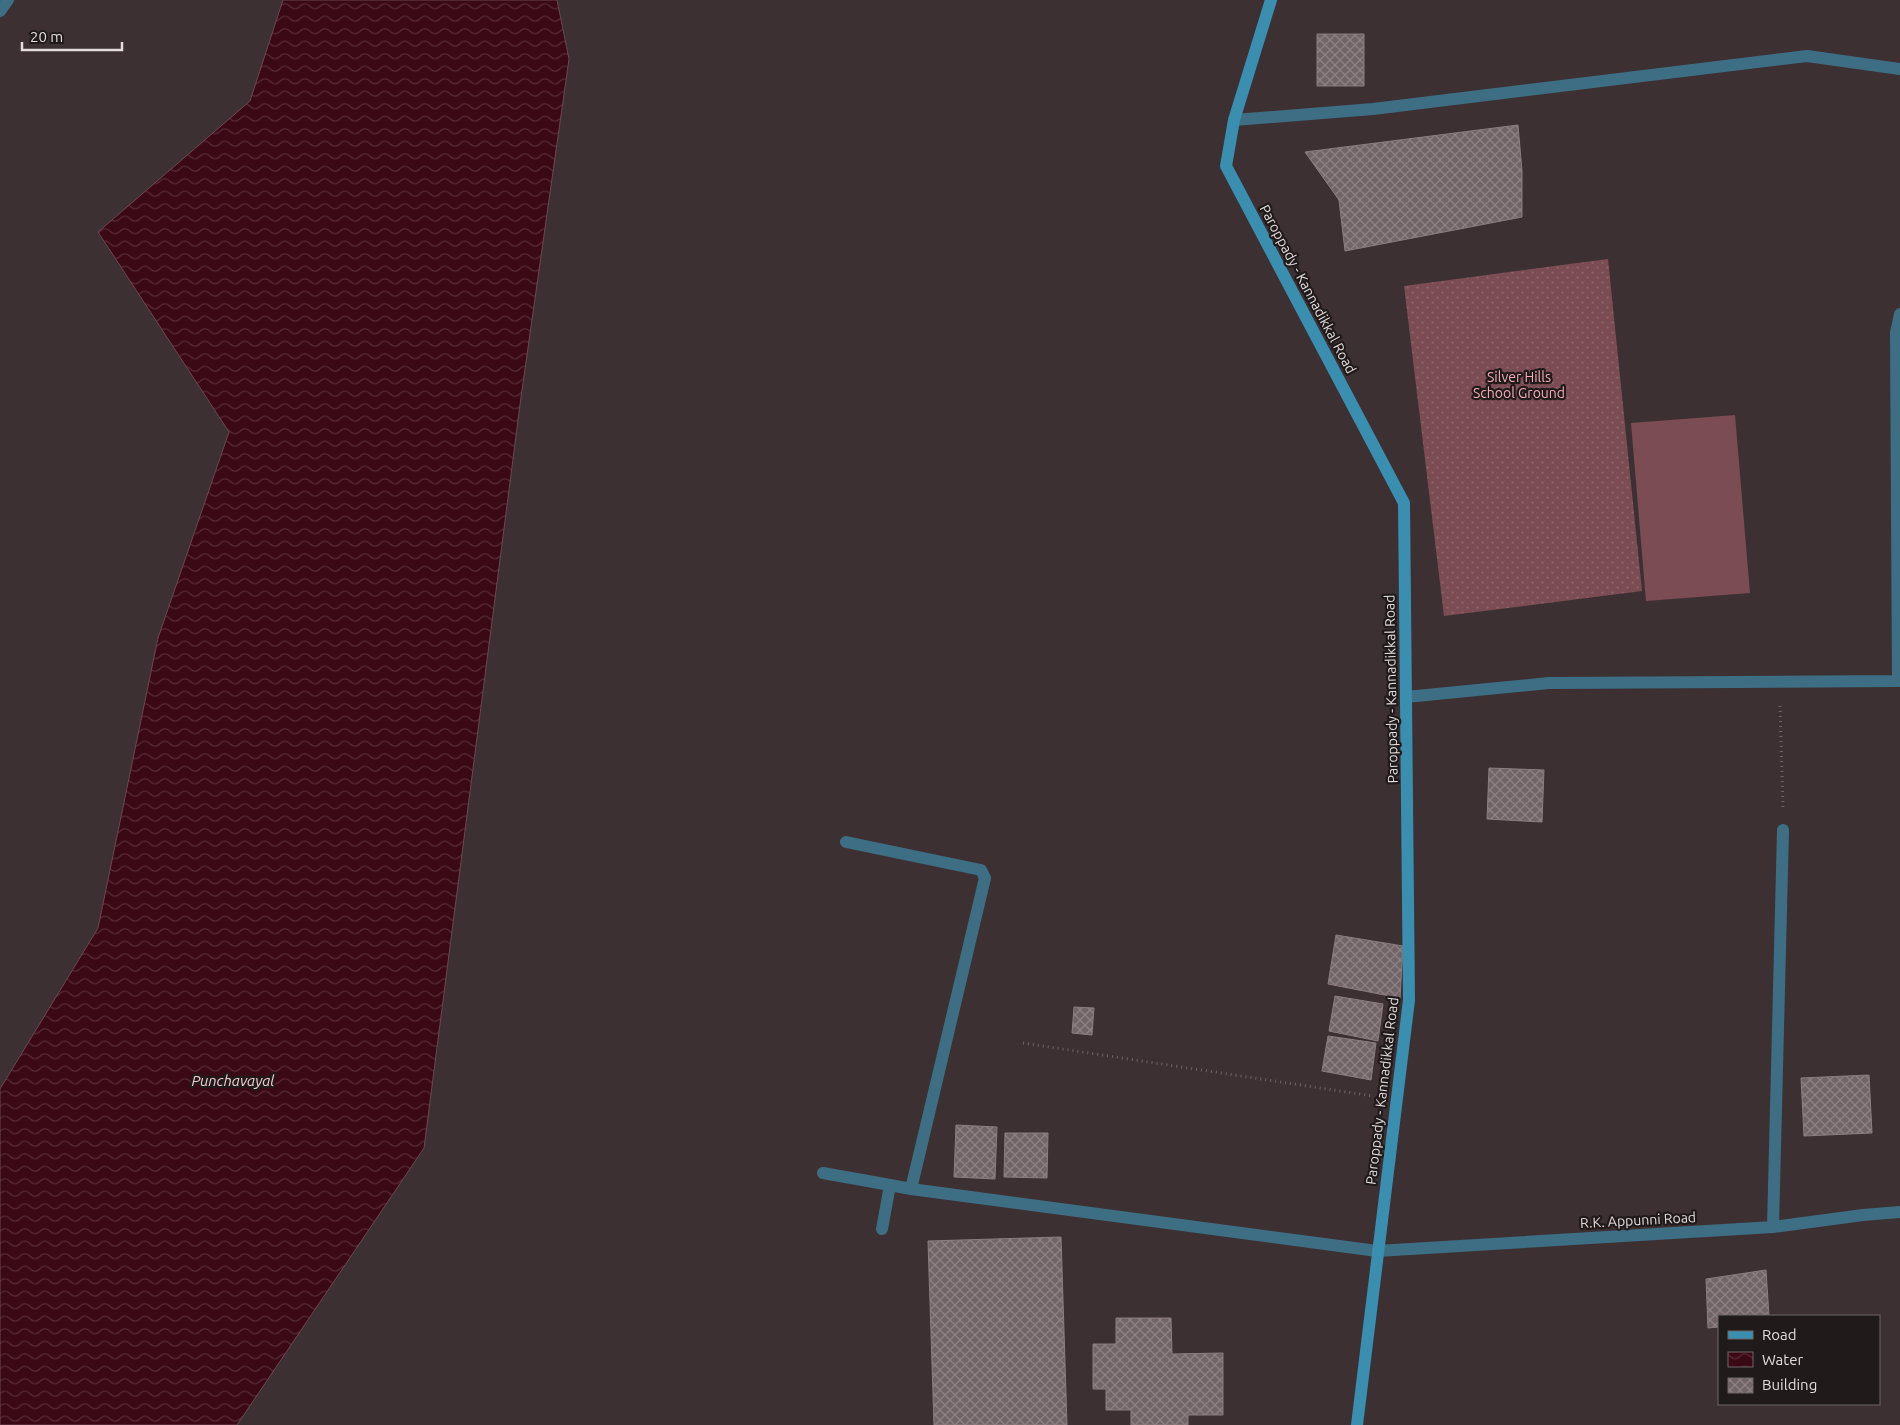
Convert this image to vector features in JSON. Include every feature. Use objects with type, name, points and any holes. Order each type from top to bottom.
[{"type":"main road","name":"Paroppady - Kannadikkal Road","points":[[1271,0],[1234,120],[1226,166],[1404,503],[1409,1000],[1357,1425]]},
{"type":"street","points":[[0,11],[8,0]]},
{"type":"street","points":[[1234,120],[1373,109],[1807,56],[1900,69]]},
{"type":"street","points":[[1406,698],[1549,683],[1898,681],[1898,333],[1900,314]]},
{"type":"street","points":[[1772,1227],[1783,830]]},
{"type":"street","points":[[846,842],[981,870],[985,878],[911,1189]]},
{"type":"street","name":"R.K. Appunni Road","points":[[823,1173],[911,1189],[1377,1251],[1772,1227],[1900,1212]]},
{"type":"street","points":[[882,1229],[890,1185]]},
{"type":"path","points":[[1779,682],[1783,830]]},
{"type":"path","points":[[1023,1043],[1397,1099]]},
{"type":"green space","name":"Silver Hills School Ground","points":[[1608,259],[1642,591],[1444,616],[1404,286]]},
{"type":"green space","points":[[1735,415],[1750,593],[1646,601],[1631,423]]},
{"type":"water","name":"Punchavayal","points":[[283,0],[557,0],[569,59],[521,397],[424,1148],[237,1425],[0,1425],[0,1089],[98,928],[158,638],[229,432],[98,232],[250,101]]},
{"type":"building","points":[[1317,34],[1364,34],[1364,86],[1317,86]]},
{"type":"building","points":[[1518,125],[1522,171],[1522,217],[1345,251],[1339,200],[1305,152]]},
{"type":"building","points":[[1489,768],[1544,770],[1542,822],[1487,819]]},
{"type":"building","points":[[1336,935],[1403,946],[1400,998],[1328,984]]},
{"type":"building","points":[[1335,996],[1383,1004],[1378,1041],[1329,1031]]},
{"type":"building","points":[[1074,1007],[1094,1008],[1092,1035],[1072,1033]]},
{"type":"building","points":[[1328,1036],[1376,1043],[1371,1080],[1322,1071]]},
{"type":"building","points":[[1869,1075],[1872,1133],[1804,1136],[1801,1078]]},
{"type":"building","points":[[956,1125],[997,1127],[995,1179],[954,1177]]},
{"type":"building","points":[[1005,1133],[1048,1133],[1047,1178],[1004,1177]]},
{"type":"building","points":[[1061,1237],[1067,1425],[934,1425],[928,1241]]},
{"type":"building","points":[[1766,1270],[1769,1315],[1718,1315],[1718,1327],[1708,1328],[1706,1279]]},
{"type":"building","points":[[1116,1318],[1171,1318],[1172,1354],[1223,1353],[1223,1415],[1188,1415],[1188,1425],[1131,1425],[1131,1410],[1106,1410],[1106,1389],[1093,1389],[1093,1344],[1116,1344]]}]
